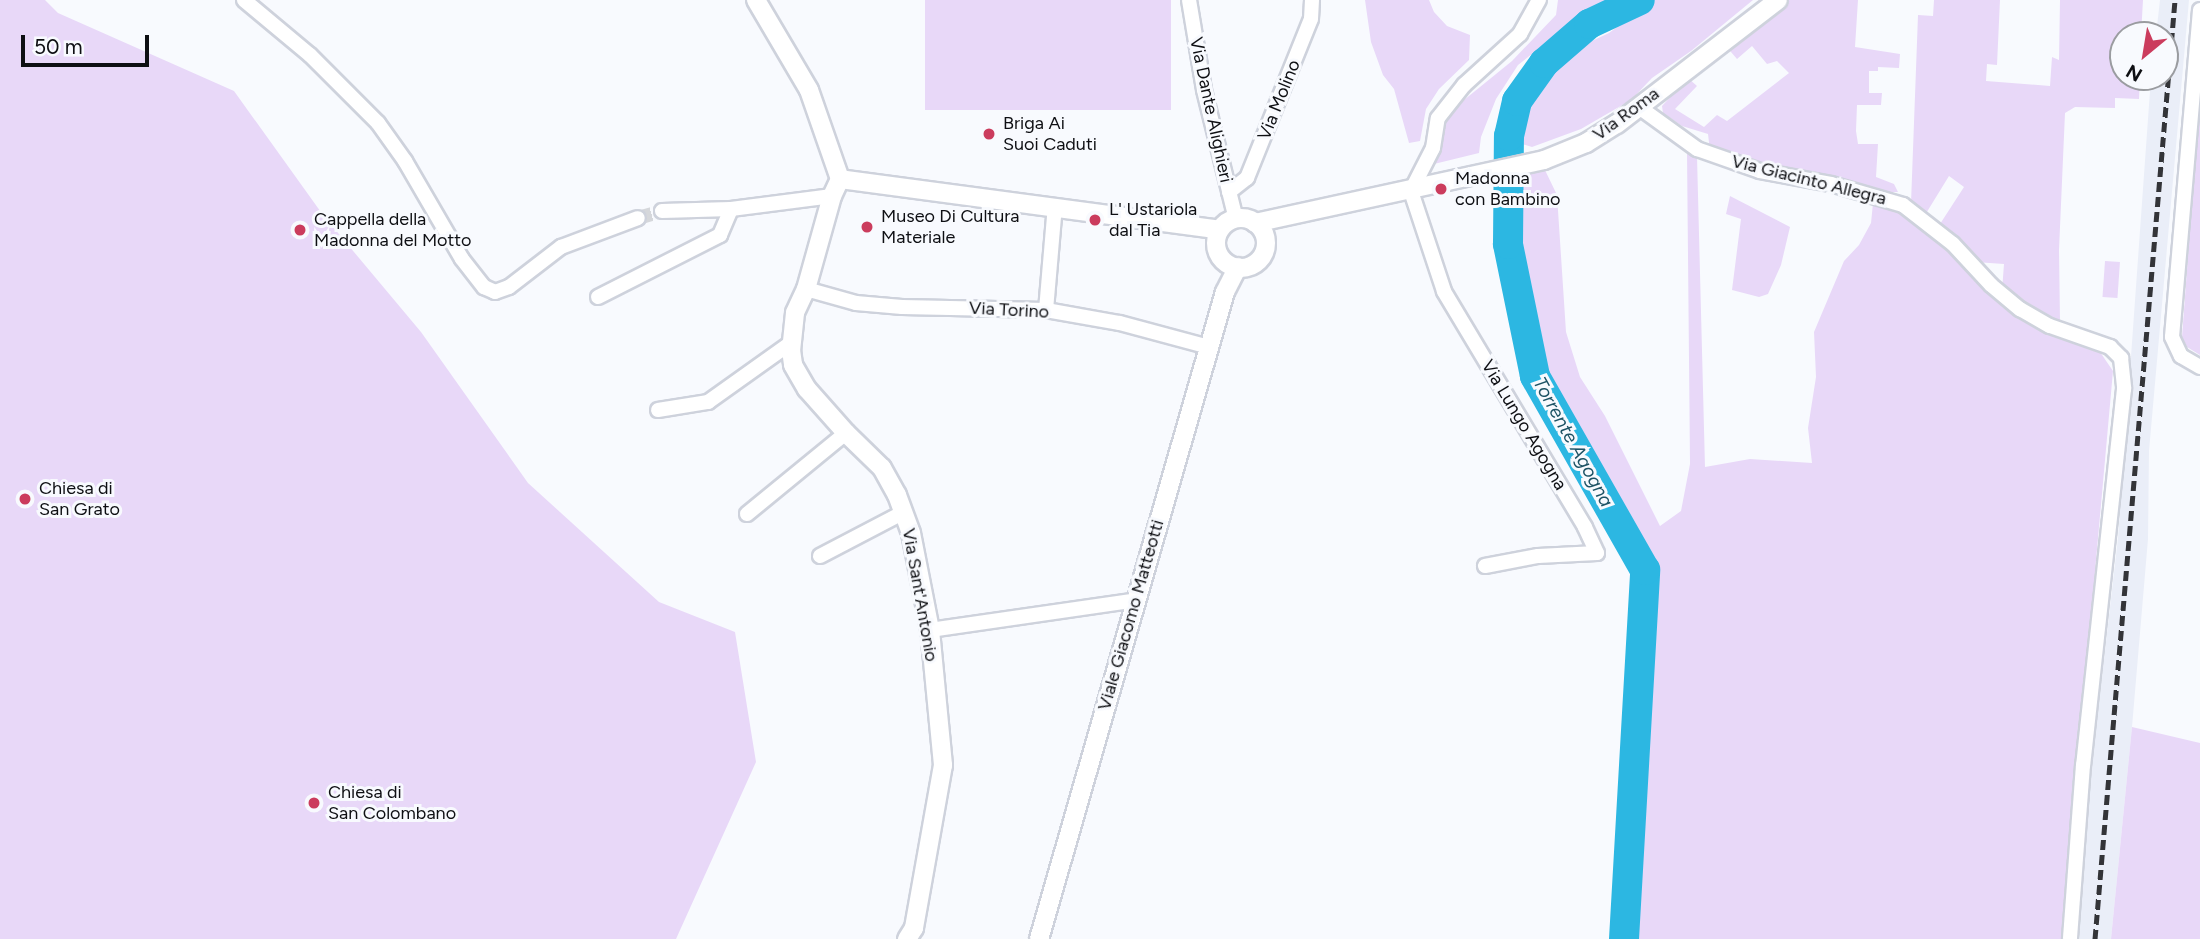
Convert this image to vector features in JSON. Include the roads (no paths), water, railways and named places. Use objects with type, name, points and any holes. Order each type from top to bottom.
[{"type":"street","points":[[244,0],[310,55],[378,123],[405,161],[462,259],[484,287],[495,292],[509,287],[561,247],[638,218]]},
{"type":"street","points":[[756,0],[809,90],[840,179],[1220,230],[1236,219],[1260,229],[1265,251],[1254,264],[1230,263],[1217,248],[1220,230]]},
{"type":"street","name":"Via Dante Alighieri","points":[[1189,0],[1204,90],[1236,219]]},
{"type":"street","name":"Via Molino","points":[[1229,192],[1247,178],[1311,19],[1312,0]]},
{"type":"street","points":[[1411,191],[1433,148],[1438,118],[1464,85],[1520,34],[1534,14],[1539,0]]},
{"type":"street","name":"Via Roma","points":[[1260,229],[1287,218],[1544,160],[1586,144],[1779,0]]},
{"type":"street","points":[[2200,10],[2172,337],[2181,356],[2200,368]]},
{"type":"street","name":"Via Giacinto Allegra","points":[[1639,107],[1697,149],[1760,171],[1831,184],[1903,205],[1953,244],[1991,285],[2020,309],[2050,326],[2110,347],[2121,358],[2124,389],[2083,765],[2070,939]]},
{"type":"street","name":"Via Sant'Antonio","points":[[840,179],[832,196],[806,289],[795,313],[793,365],[807,388],[846,433],[882,468],[904,512],[930,630],[943,765],[914,928],[908,939]]},
{"type":"street","name":"Via Lungo Agogna","points":[[1411,191],[1444,291],[1585,527],[1597,553],[1538,556],[1485,566]]},
{"type":"street","points":[[662,211],[731,209],[832,196]]},
{"type":"street","points":[[1046,310],[1055,206]]},
{"type":"street","points":[[598,297],[720,235],[731,209]]},
{"type":"street","name":"Viale Giacomo Matteotti","points":[[1039,939],[1225,292],[1230,263]]},
{"type":"street","name":"Via Torino","points":[[806,289],[856,303],[902,307],[1046,310],[1120,323],[1209,347]]},
{"type":"street","points":[[658,410],[708,402],[792,342]]},
{"type":"street","points":[[747,514],[846,433]]},
{"type":"street","points":[[820,556],[904,512]]},
{"type":"street","points":[[930,630],[1137,600]]},
{"type":"waterway","name":"Torrente Agogna","points":[[1624,939],[1645,570],[1535,376],[1508,244],[1509,136],[1517,101],[1544,63],[1589,24],[1640,0]]},
{"type":"tunnel","points":[[638,218],[662,211]]},
{"type":"railway","points":[[2095,939],[2175,0]]},
{"type":"place","name":"Briga Ai Suoi Caduti","points":[[989,134]]},
{"type":"place","name":"Madonna con Bambino","points":[[1441,189]]},
{"type":"place","name":"L' Ustariola dal Tia","points":[[1095,220]]},
{"type":"place","name":"Museo Di Cultura Materiale","points":[[867,227]]},
{"type":"place","name":"Cappella della Madonna del Motto","points":[[300,230]]},
{"type":"place","name":"Chiesa di San Grato","points":[[25,499]]},
{"type":"place","name":"Chiesa di San Colombano","points":[[314,803]]}]
